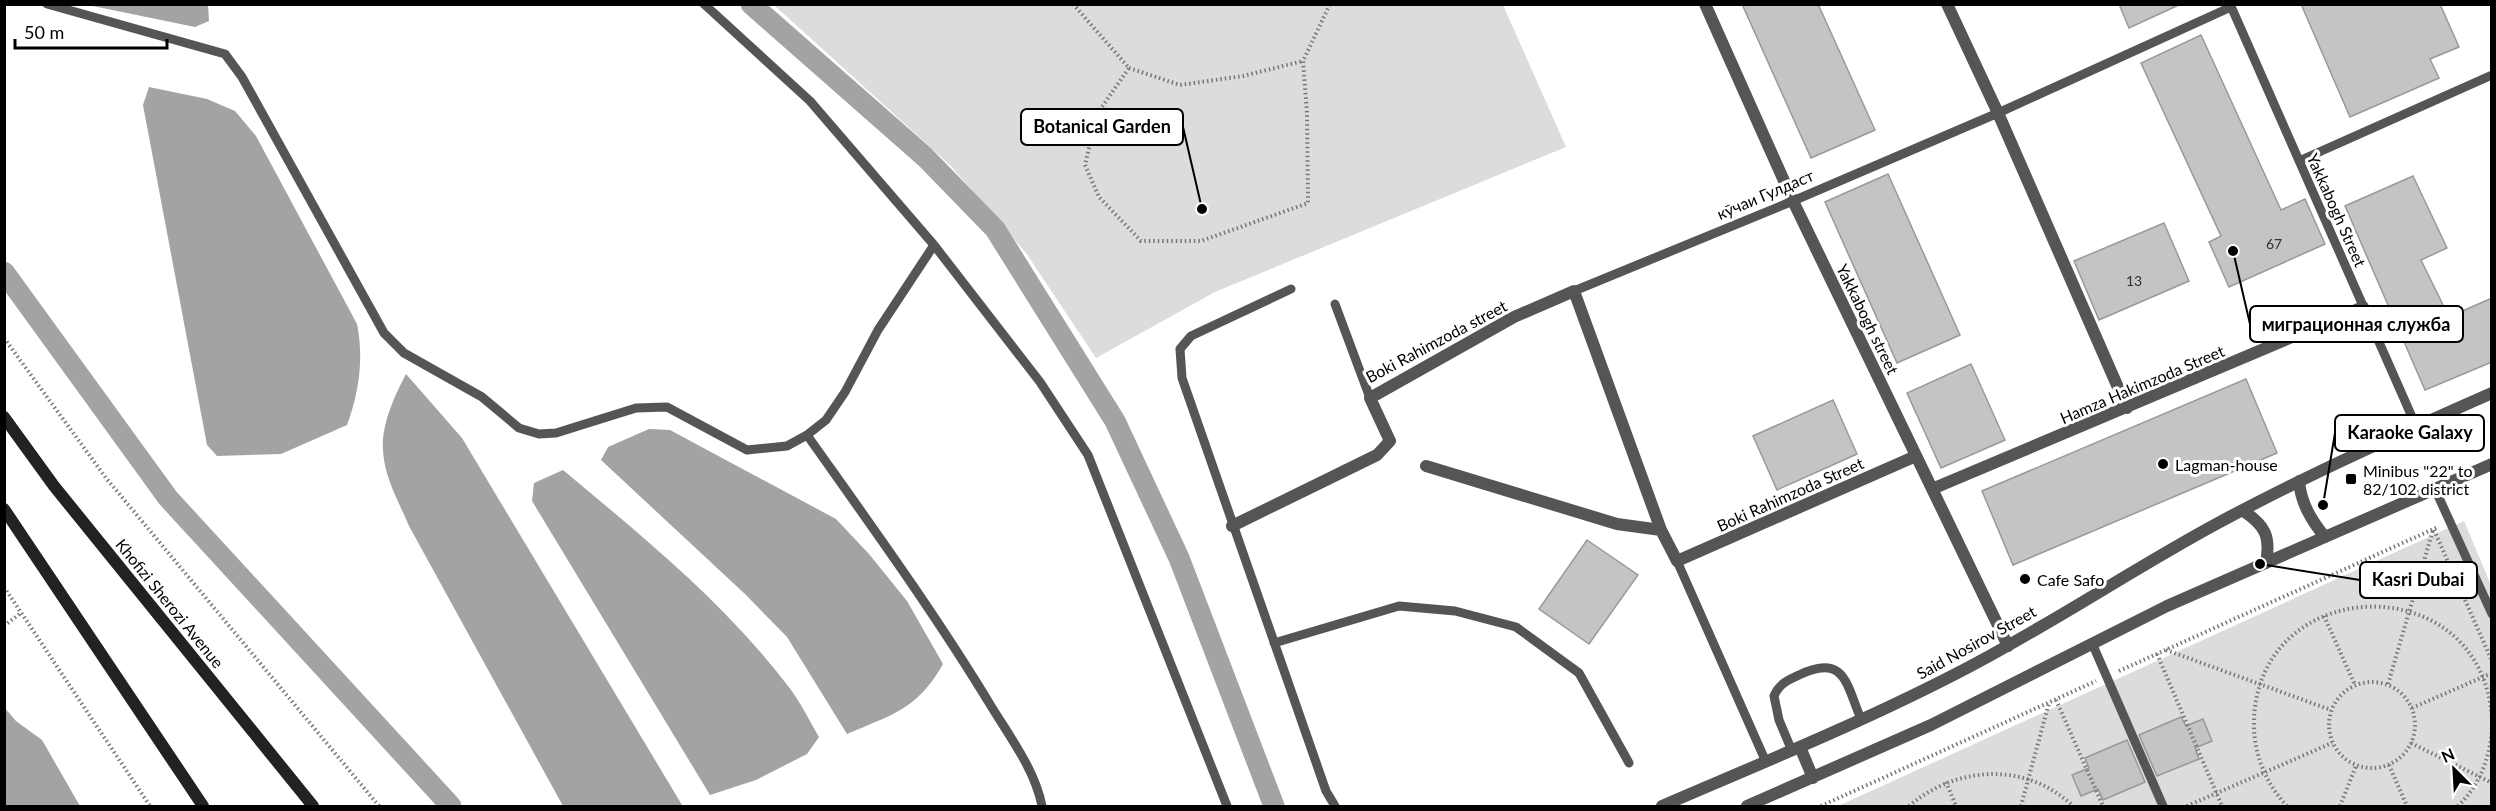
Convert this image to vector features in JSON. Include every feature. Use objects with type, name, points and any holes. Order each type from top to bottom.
[{"type":"main road","name":"Khofizi Sherozi Avenue","points":[[4,417],[54,486],[313,807]]},
{"type":"main road","points":[[4,509],[203,807]]},
{"type":"street","name":"Yakkabogh street","points":[[1705,4],[1794,201],[2008,646]]},
{"type":"street","points":[[1947,4],[1998,113],[2127,408]]},
{"type":"street","points":[[1574,291],[1661,530],[1677,561]]},
{"type":"street","name":"Boki Rahimzoda street","points":[[1370,398],[1514,317],[1574,291]]},
{"type":"street","name":"Hamza Hakimzoda Street","points":[[1932,489],[2363,307]]},
{"type":"street","name":"Said Nosirov Street","points":[[1662,807],[1796,749],[1934,685],[2008,646],[2130,572],[2242,510],[2416,426],[2492,393]]},
{"type":"street","points":[[1232,526],[1377,455],[1390,441],[1370,398]]},
{"type":"street","name":"Boki Rahimzoda Street","points":[[1677,561],[1916,456]]},
{"type":"street","points":[[1747,807],[1931,725],[2167,606],[2492,464]]},
{"type":"street","points":[[1426,466],[1617,524],[1661,530]]},
{"type":"street","points":[[2299,481],[2308,513],[2325,537]]},
{"type":"street","points":[[2242,510],[2253,517],[2265,532],[2269,549],[2266,563]]},
{"type":"street","points":[[1796,749],[1813,778]]},
{"type":"lane","points":[[47,4],[225,54],[242,77],[384,333],[404,354],[482,397],[519,428],[539,434],[556,433],[636,408],[656,406],[667,407],[747,450],[787,446],[807,435],[826,420],[845,392],[878,330],[934,245]]},
{"type":"lane","points":[[704,4],[810,101],[934,245],[1040,382],[1088,455],[1227,807]]},
{"type":"lane","name":"кӯчаи Гулдаст","points":[[1574,291],[1794,201],[1998,113],[2230,6]]},
{"type":"lane","name":"Yakkabogh Street","points":[[2230,6],[2416,426]]},
{"type":"lane","points":[[2299,161],[2492,75]]},
{"type":"lane","points":[[1291,289],[1191,336],[1180,349],[1182,378],[1326,791],[1335,807]]},
{"type":"lane","name":"Boki Rahimzoda street","points":[[1335,304],[1370,398]]},
{"type":"lane","points":[[807,435],[900,565],[958,652],[1026,765],[1040,795],[1042,807]]},
{"type":"lane","points":[[2436,489],[2492,614]]},
{"type":"lane","points":[[1677,561],[1766,762]]},
{"type":"lane","points":[[1274,643],[1399,606],[1455,611],[1516,627],[1579,673],[1629,763]]},
{"type":"lane","points":[[2092,643],[2163,807]]},
{"type":"lane","points":[[1796,749],[1779,720],[1774,696],[1782,683],[1801,673],[1821,666],[1835,669],[1843,678],[1861,719]]},
{"type":"path","points":[[1073,4],[1129,68],[1180,85],[1243,76],[1303,62]]},
{"type":"path","points":[[1129,68],[1097,114],[1085,165],[1099,197],[1141,241],[1201,241],[1308,203],[1307,113],[1303,62],[1330,4]]},
{"type":"path","points":[[4,338],[106,478],[380,807]]},
{"type":"path","points":[[1821,807],[2450,522]]},
{"type":"path","points":[[2388,684],[2433,529]]},
{"type":"path","points":[[2433,529],[2492,661]]},
{"type":"path","points":[[4,587],[150,807]]},
{"type":"path","points":[[2287,807],[2264,773],[2254,728],[2254,712],[2261,683],[2268,668],[2287,643],[2304,628],[2324,616],[2339,610],[2369,605],[2409,611],[2430,620],[2455,638],[2475,663],[2488,693],[2492,719]]},
{"type":"path","points":[[4,626],[22,612]]},
{"type":"path","points":[[2324,616],[2355,685]]},
{"type":"path","points":[[2166,650],[2331,710]]},
{"type":"path","points":[[2157,654],[2222,807]]},
{"type":"path","points":[[2412,708],[2492,673]]},
{"type":"path","points":[[2377,682],[2388,684],[2406,698],[2412,708],[2415,726],[2411,743],[2406,752],[2389,765],[2367,768],[2356,766],[2338,753],[2332,743],[2328,721],[2331,710],[2344,691],[2355,685],[2377,682]]},
{"type":"path","points":[[2056,700],[2103,807]]},
{"type":"path","points":[[2020,807],[2049,703]]},
{"type":"path","points":[[2458,807],[2479,777],[2487,757],[2492,729]]},
{"type":"path","points":[[2187,807],[2332,743]]},
{"type":"path","points":[[2411,743],[2492,783]]},
{"type":"path","points":[[2389,765],[2407,807]]},
{"type":"path","points":[[2340,807],[2356,766]]},
{"type":"path","points":[[1909,807],[1932,789],[1960,777],[2005,774],[2028,780],[2051,790],[2073,807]]},
{"type":"path","points":[[1946,782],[1956,807]]},
{"type":"shaded area","points":[[88,5],[208,5],[209,21],[195,27]]},
{"type":"shaded area","points":[[774,5],[1503,5],[1566,147],[1215,292],[1096,358],[1026,253],[950,165]]},
{"type":"shaded area","points":[[149,87],[207,99],[235,111],[256,136],[357,324],[360,350],[359,375],[355,400],[347,425],[281,454],[217,456],[207,445],[143,105]]},
{"type":"shaded area","points":[[406,374],[462,438],[682,805],[563,806],[409,526],[389,480],[384,460],[384,431],[393,401]]},
{"type":"shaded area","points":[[649,429],[670,430],[836,519],[869,554],[907,601],[943,664],[924,692],[891,715],[847,734],[787,637],[745,594],[601,460],[608,447]]},
{"type":"shaded area","points":[[563,470],[682,572],[710,598],[763,655],[792,692],[819,737],[807,754],[756,780],[710,795],[532,501],[534,483]]},
{"type":"shaded area","points":[[2464,521],[2491,585],[2491,806],[1838,806]]},
{"type":"shaded area","points":[[4,707],[16,721],[42,740],[80,806],[5,806]]},
{"type":"building","points":[[1742,4],[1818,4],[1875,130],[1811,158]]},
{"type":"building","points":[[2119,4],[2181,4],[2129,28]]},
{"type":"building","points":[[2301,4],[2440,4],[2459,47],[2430,59],[2439,78],[2350,117]]},
{"type":"building","points":[[2201,35],[2281,210],[2305,199],[2325,244],[2229,287],[2209,242],[2221,236],[2141,63]]},
{"type":"building","points":[[1888,174],[1960,335],[1897,363],[1825,202]]},
{"type":"building","points":[[2413,176],[2447,248],[2421,260],[2449,317],[2492,298],[2492,362],[2425,390],[2345,206]]},
{"type":"building","points":[[2164,223],[2189,281],[2099,320],[2074,261]]},
{"type":"building","points":[[1971,364],[2005,440],[1941,468],[1907,393]]},
{"type":"building","points":[[2246,379],[2277,453],[2013,565],[1982,491]]},
{"type":"building","points":[[1833,400],[1857,454],[1777,490],[1753,436]]},
{"type":"building","points":[[1587,540],[1638,575],[1589,644],[1539,609]]},
{"type":"building","points":[[2181,717],[2186,726],[2203,719],[2212,741],[2195,748],[2199,759],[2157,776],[2139,735]]},
{"type":"building","points":[[2127,740],[2145,782],[2103,800],[2098,789],[2081,796],[2072,775],[2089,768],[2085,758]]},
{"type":"waterway","points":[[751,4],[925,157],[995,229],[1115,421],[1179,558],[1274,806]]},
{"type":"waterway","points":[[4,272],[168,498],[451,806]]},
{"type":"place","name":"Botanical Garden","points":[[1202,209]]},
{"type":"place","name":"миграционная служба","points":[[2233,251]]},
{"type":"place","name":"Lagman-house","points":[[2163,464]]},
{"type":"place","name":"Minibus \"22\" to 82/102 district","points":[[2351,479]]},
{"type":"place","name":"Karaoke Galaxy","points":[[2323,505]]},
{"type":"place","name":"Kasri Dubai","points":[[2260,564]]},
{"type":"place","name":"Cafe Safo","points":[[2025,579]]}]
